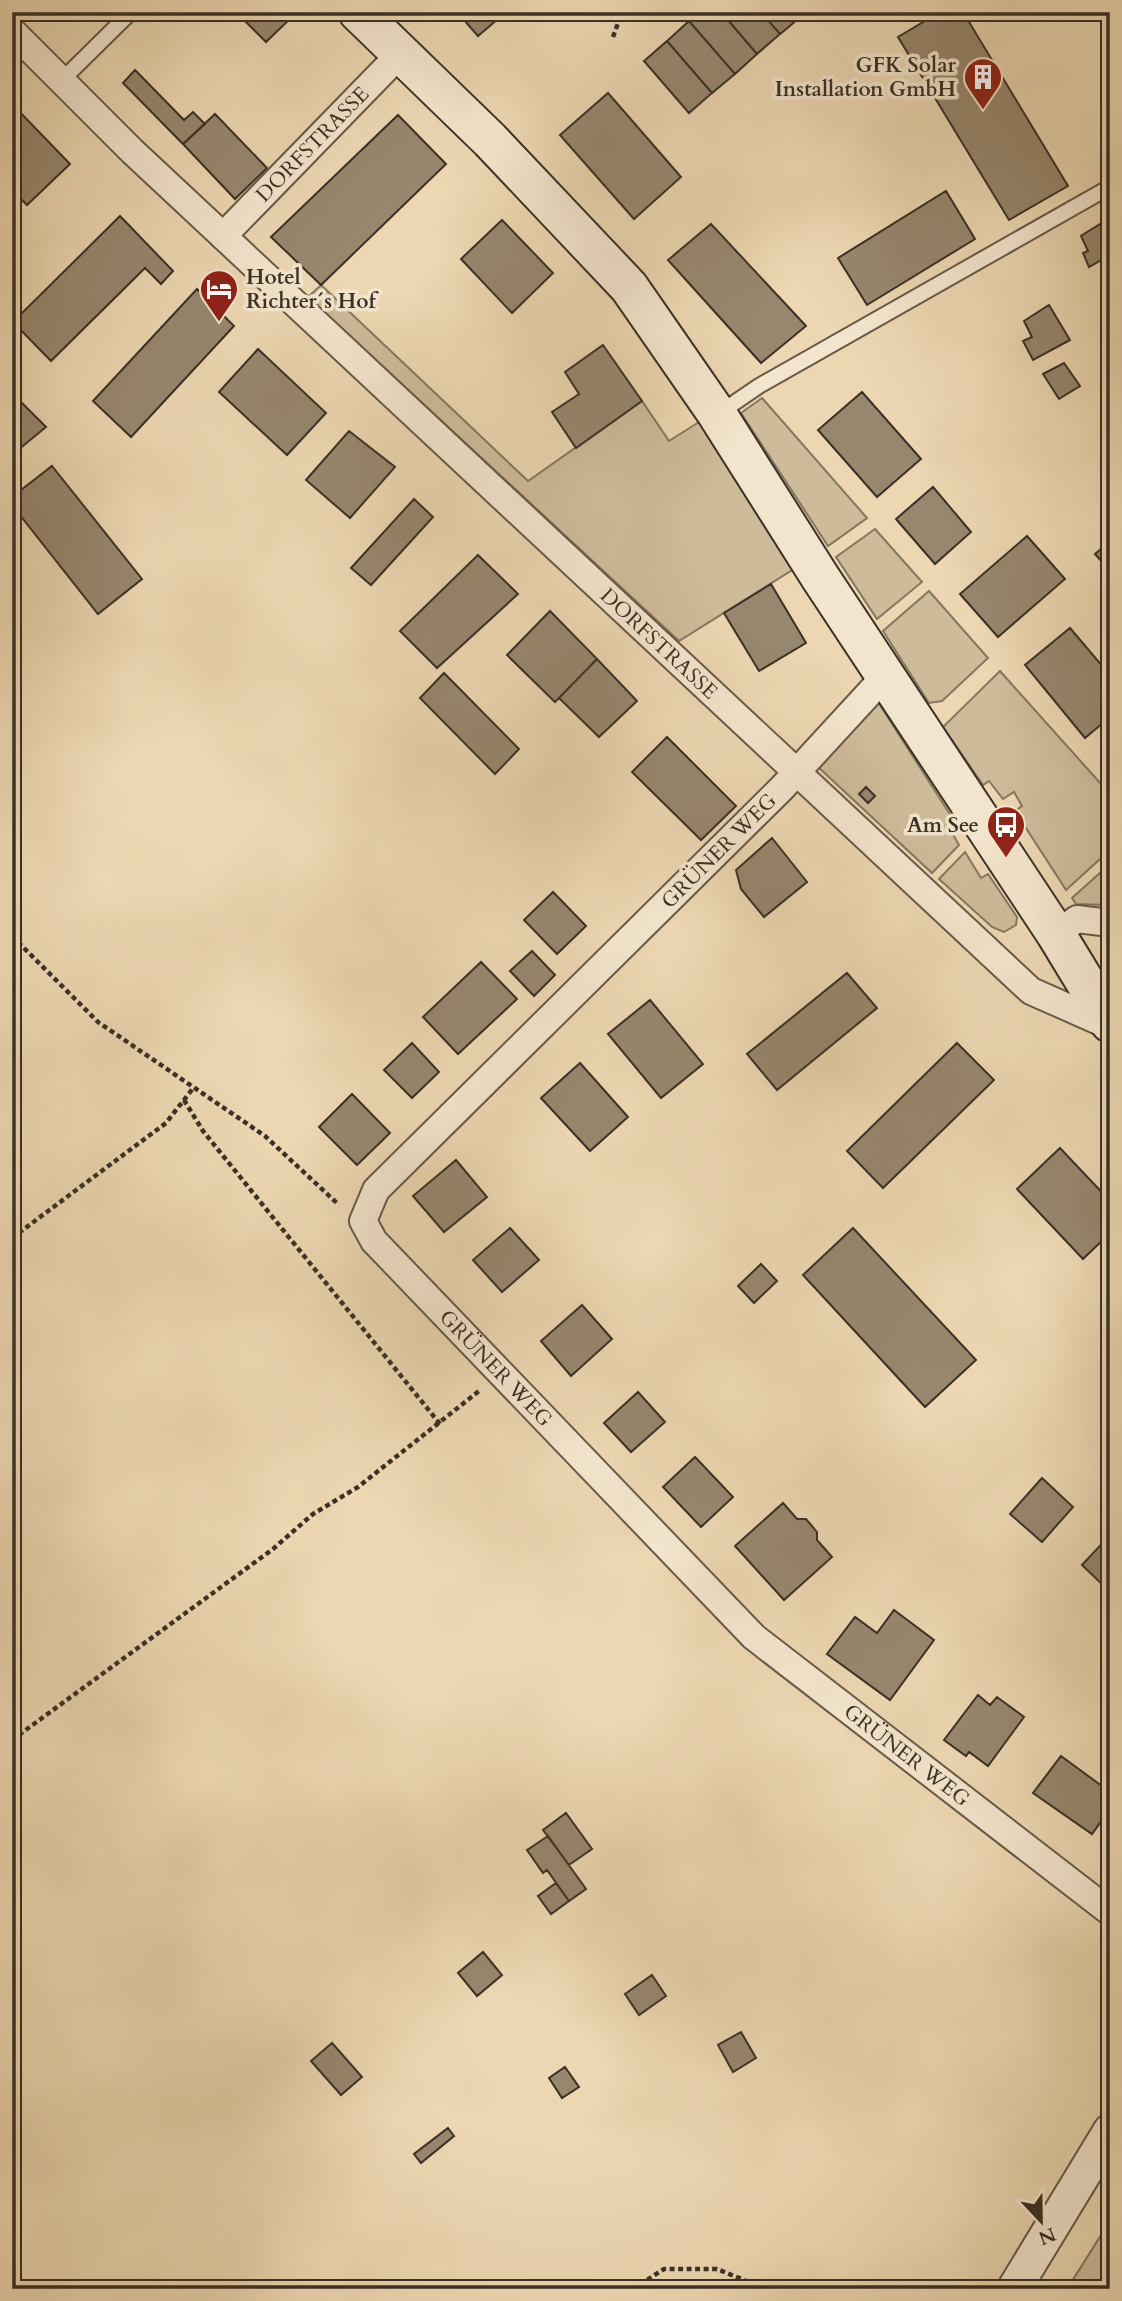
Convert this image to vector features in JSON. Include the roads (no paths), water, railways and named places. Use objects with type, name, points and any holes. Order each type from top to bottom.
[{"type":"main road","name":"DORFSTRASSE","points":[[358,12],[490,140],[629,287],[717,414],[885,676],[1056,934],[1110,1025]]},
{"type":"street","name":"DORFSTRASSE","points":[[12,31],[223,236],[1031,991],[1110,1025]]},
{"type":"street","name":"DORFSTRASSE","points":[[223,236],[401,53]]},
{"type":"street","name":"GRÜNER WEG","points":[[885,676],[796,774],[376,1191],[363,1221],[374,1241],[754,1637],[1110,1912]]},
{"type":"street","points":[[1056,934],[1077,919],[1110,923]]},
{"type":"street","points":[[1014,2289],[1110,2132]]},
{"type":"lane","points":[[61,81],[131,12]]},
{"type":"lane","points":[[717,414],[759,386],[1108,188]]},
{"type":"place","name":"GFK Solar Installation GmbH","points":[[983,111]]},
{"type":"place","name":"Hotel Richter´s Hof","points":[[219,323]]},
{"type":"place","name":"Am See","points":[[1006,859]]}]
